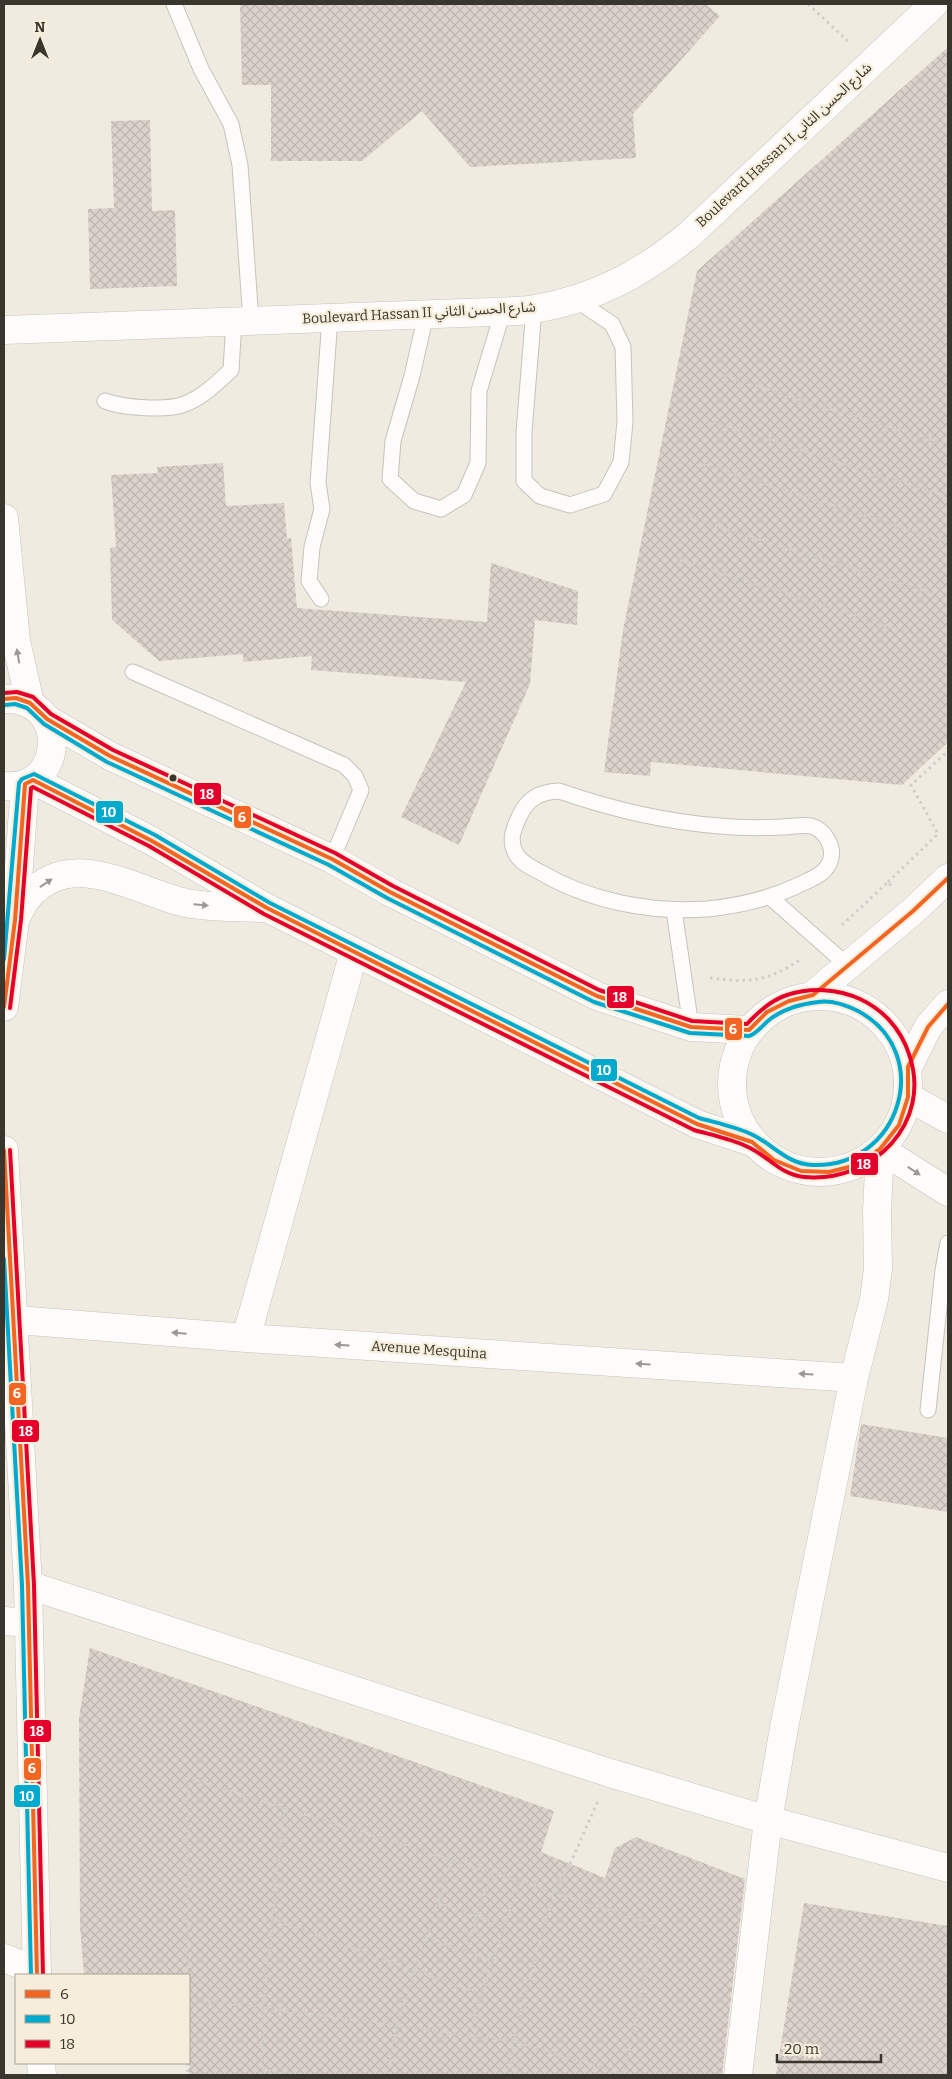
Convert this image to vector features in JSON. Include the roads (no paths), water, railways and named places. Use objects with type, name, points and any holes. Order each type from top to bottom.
[{"type":"street","name":"Boulevard Hassan II شارع الحسن الثاني","points":[[4,330],[503,311],[534,309],[576,300],[617,284],[655,262],[689,236],[934,4]]},
{"type":"street","points":[[4,518],[16,641],[27,707],[52,732],[53,745],[50,759],[43,771],[21,783]]},
{"type":"street","points":[[27,707],[110,756],[332,859],[390,892],[597,996],[691,1027],[749,1030]]},
{"type":"street","points":[[21,783],[144,836],[267,908],[697,1124],[752,1142]]},
{"type":"street","points":[[4,1007],[15,920],[21,783]]},
{"type":"street","points":[[15,920],[29,896],[50,879],[76,872],[102,875],[158,896],[188,904],[267,908]]},
{"type":"street","points":[[813,995],[913,911],[948,878]]},
{"type":"street","points":[[246,1338],[354,952]]},
{"type":"street","points":[[813,995],[839,997],[863,1006],[883,1022],[899,1042],[908,1067],[908,1097],[899,1125],[880,1149],[857,1165],[829,1172],[801,1170],[774,1160],[752,1142],[737,1116],[731,1086],[735,1056],[749,1030],[767,1012],[789,1001],[813,995]]},
{"type":"street","points":[[908,1067],[928,1028],[948,1004]]},
{"type":"street","points":[[908,1097],[948,1119]]},
{"type":"street","points":[[880,1149],[948,1192]]},
{"type":"street","points":[[738,2075],[768,1820],[784,1728],[854,1378],[874,1299],[878,1269],[877,1211],[880,1149]]},
{"type":"street","points":[[4,1150],[8,1319],[28,1585],[16,1622],[37,1973],[4,1958]]},
{"type":"street","name":"Avenue Mesquina","points":[[8,1319],[246,1338],[854,1378]]},
{"type":"street","points":[[28,1585],[610,1773],[768,1820],[948,1868]]},
{"type":"lane","points":[[105,401],[120,407],[184,405],[210,390],[231,370],[242,321],[240,165],[231,124],[201,69],[174,4]]},
{"type":"lane","points":[[534,309],[524,432],[524,481],[540,496],[570,505],[604,494],[621,462],[625,422],[623,347],[612,324],[576,300]]},
{"type":"lane","points":[[426,314],[412,376],[393,441],[390,480],[414,501],[442,509],[464,495],[478,463],[478,391],[503,311]]},
{"type":"lane","points":[[321,599],[309,581],[312,547],[322,510],[318,483],[330,318]]},
{"type":"lane","points":[[133,672],[344,765],[356,776],[361,790],[332,859]]},
{"type":"lane","points":[[558,791],[607,806],[683,822],[759,828],[811,826],[823,832],[830,844],[832,857],[826,869],[808,881],[770,896],[739,905],[674,910],[642,907],[587,893],[550,878],[522,862],[516,855],[512,837],[525,805],[546,792],[558,791]]},
{"type":"lane","points":[[770,896],[848,966]]},
{"type":"lane","points":[[674,910],[691,1027]]},
{"type":"lane","points":[[928,1410],[943,1270],[948,1243]]}]
